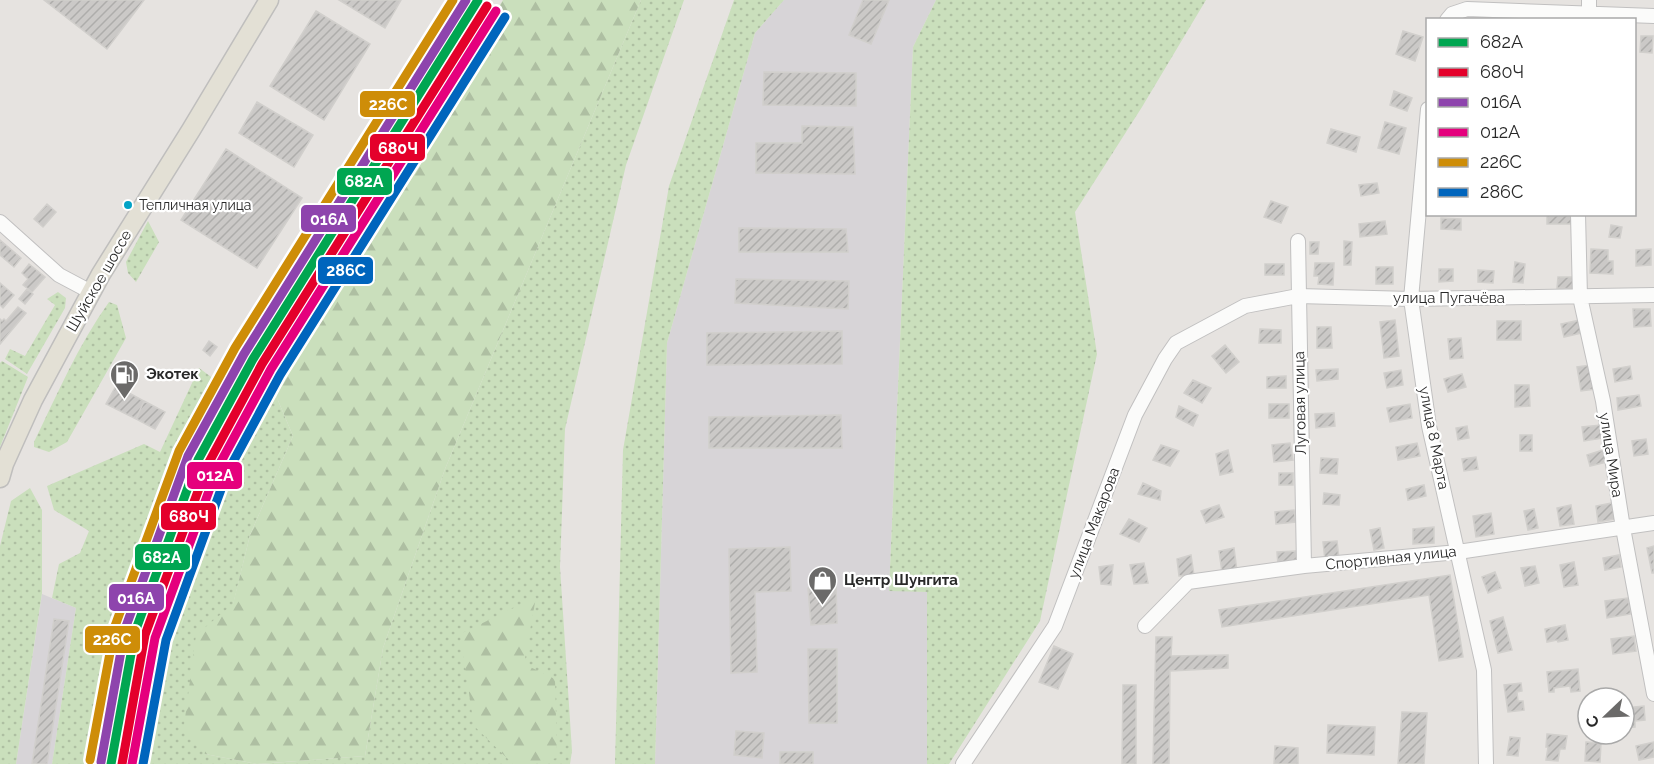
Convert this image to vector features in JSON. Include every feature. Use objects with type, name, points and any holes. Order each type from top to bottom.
[{"type":"main road","name":"Шуйское шоссе","points":[[0,478],[33,400],[91,292],[269,0]]},
{"type":"street","points":[[1589,0],[1589,17]]},
{"type":"street","points":[[1449,18],[1452,14],[1467,9],[1589,17],[1654,16]]},
{"type":"street","name":"улица 8 Марта","points":[[1426,134],[1412,299],[1429,426],[1484,670],[1486,764]]},
{"type":"street","name":"улица Мира","points":[[1578,216],[1580,297],[1603,400],[1623,528],[1654,694]]},
{"type":"street","points":[[0,222],[59,275],[91,292]]},
{"type":"street","name":"Луговая улица","points":[[1298,241],[1304,566]]},
{"type":"street","name":"улица Пугачёва","points":[[1245,306],[1298,296],[1412,299],[1654,295]]},
{"type":"street","name":"улица Макарова","points":[[963,764],[1055,626],[1135,415],[1165,359],[1176,343],[1245,306]]},
{"type":"street","name":"Спортивная улица","points":[[1144,626],[1188,582],[1304,566],[1458,552],[1654,523]]},
{"type":"shaded area","points":[[784,0],[936,0],[913,47],[889,590],[927,592],[927,764],[655,764],[667,343],[755,33]]},
{"type":"shaded area","points":[[42,594],[76,608],[52,764],[16,764]]},
{"type":"green space","points":[[503,0],[641,0],[445,469],[383,648],[365,756],[257,764],[205,754],[184,726],[196,635],[233,604],[250,535],[293,436],[269,379]]},
{"type":"green space","points":[[641,0],[684,0],[626,165],[565,429],[560,567],[572,751],[570,764],[258,764],[365,756],[383,648],[445,469]]},
{"type":"green space","points":[[734,0],[784,0],[755,33],[667,343],[655,764],[615,764],[623,450],[669,186]]},
{"type":"green space","points":[[936,0],[1206,0],[1142,107],[1075,212],[1097,354],[1040,621],[949,764],[927,764],[927,592],[889,591],[913,47]]},
{"type":"green space","points":[[148,221],[159,242],[136,282],[128,273],[126,262]]},
{"type":"green space","points":[[58,292],[66,298],[65,308],[27,374],[5,359],[10,349],[25,356],[55,305],[47,299]]},
{"type":"green space","points":[[109,302],[117,305],[126,338],[67,442],[49,452],[34,447],[34,442],[68,370],[87,335]]},
{"type":"green space","points":[[2,361],[28,377],[0,447],[0,363]]},
{"type":"green space","points":[[199,368],[225,387],[158,526],[118,654],[98,764],[52,764],[76,608],[52,598],[59,564],[80,553],[89,531],[54,510],[47,486],[144,444],[160,452]]},
{"type":"green space","points":[[269,379],[293,436],[250,535],[233,605],[196,636],[205,754],[257,764],[124,764],[195,540]]},
{"type":"green space","points":[[30,488],[42,510],[42,593],[16,764],[0,764],[0,546],[11,501]]},
{"type":"green space","points":[[536,597],[524,664],[555,679],[557,758],[527,764],[513,764],[474,726],[460,634]]},
{"type":"building","points":[[44,0],[144,0],[107,49]]},
{"type":"building","points":[[339,0],[401,0],[385,28]]},
{"type":"building","points":[[863,0],[889,0],[871,44],[849,35]]},
{"type":"building","points":[[316,11],[370,44],[324,120],[270,86]]},
{"type":"building","points":[[1403,31],[1423,37],[1415,61],[1396,54]]},
{"type":"building","points":[[1641,36],[1653,36],[1652,53],[1640,52]]},
{"type":"building","points":[[764,72],[856,73],[856,106],[763,105]]},
{"type":"building","points":[[1394,91],[1412,98],[1407,111],[1390,105]]},
{"type":"building","points":[[257,102],[313,135],[294,167],[239,133]]},
{"type":"building","points":[[1385,122],[1406,128],[1399,154],[1378,148]]},
{"type":"building","points":[[802,126],[853,127],[855,174],[756,173],[756,143],[802,143]]},
{"type":"building","points":[[1331,129],[1360,137],[1356,152],[1327,143]]},
{"type":"building","points":[[226,149],[302,198],[257,268],[181,220]]},
{"type":"building","points":[[1377,183],[1379,193],[1361,196],[1359,185]]},
{"type":"building","points":[[1271,201],[1288,207],[1281,223],[1264,217]]},
{"type":"building","points":[[47,204],[56,212],[43,227],[34,219]]},
{"type":"building","points":[[1547,216],[1571,216],[1572,224],[1547,224]]},
{"type":"building","points":[[1441,218],[1461,219],[1461,230],[1441,229]]},
{"type":"building","points":[[1385,221],[1387,234],[1360,237],[1359,224]]},
{"type":"building","points":[[1611,225],[1622,227],[1620,238],[1609,237]]},
{"type":"building","points":[[739,228],[846,229],[848,252],[739,252]]},
{"type":"building","points":[[0,240],[21,258],[14,267],[0,255]]},
{"type":"building","points":[[1344,241],[1352,242],[1351,265],[1344,265]]},
{"type":"building","points":[[1310,242],[1319,242],[1318,254],[1310,254]]},
{"type":"building","points":[[1591,249],[1608,250],[1608,261],[1613,261],[1613,274],[1590,273]]},
{"type":"building","points":[[1651,249],[1651,265],[1636,266],[1636,250]]},
{"type":"building","points":[[1515,262],[1525,264],[1523,283],[1513,282]]},
{"type":"building","points":[[1315,263],[1334,263],[1333,285],[1318,284],[1319,276],[1314,276]]},
{"type":"building","points":[[29,264],[45,277],[32,292],[23,285],[28,279],[22,273]]},
{"type":"building","points":[[1265,264],[1284,264],[1284,275],[1265,275]]},
{"type":"building","points":[[1376,267],[1393,267],[1393,284],[1376,284]]},
{"type":"building","points":[[1439,269],[1453,269],[1453,281],[1439,282]]},
{"type":"building","points":[[1478,270],[1494,271],[1493,283],[1478,282]]},
{"type":"building","points":[[1558,277],[1573,277],[1573,289],[1557,288]]},
{"type":"building","points":[[736,279],[849,281],[848,309],[735,303]]},
{"type":"building","points":[[0,283],[14,295],[3,308],[0,305]]},
{"type":"building","points":[[27,289],[33,294],[25,304],[19,299]]},
{"type":"building","points":[[18,307],[26,313],[0,344],[0,319],[6,321]]},
{"type":"building","points":[[1633,309],[1650,309],[1651,326],[1634,327]]},
{"type":"building","points":[[1395,320],[1399,356],[1384,358],[1380,322]]},
{"type":"building","points":[[1580,320],[1582,333],[1564,337],[1561,324]]},
{"type":"building","points":[[1497,321],[1521,321],[1521,340],[1497,340]]},
{"type":"building","points":[[1317,327],[1331,327],[1332,348],[1317,348]]},
{"type":"building","points":[[1260,329],[1281,330],[1281,343],[1259,343]]},
{"type":"building","points":[[842,331],[842,364],[707,365],[707,333]]},
{"type":"building","points":[[1461,338],[1463,358],[1450,359],[1448,339]]},
{"type":"building","points":[[209,341],[217,347],[210,356],[203,350]]},
{"type":"building","points":[[1225,345],[1239,362],[1226,373],[1212,356]]},
{"type":"building","points":[[1591,365],[1595,389],[1581,391],[1577,367]]},
{"type":"building","points":[[1630,366],[1632,379],[1615,382],[1613,369]]},
{"type":"building","points":[[1338,369],[1338,379],[1317,381],[1316,370]]},
{"type":"building","points":[[1401,370],[1403,385],[1387,388],[1384,373]]},
{"type":"building","points":[[1462,374],[1466,387],[1448,392],[1444,379]]},
{"type":"building","points":[[1286,376],[1286,388],[1267,388],[1267,377]]},
{"type":"building","points":[[1193,380],[1211,388],[1202,403],[1184,393]]},
{"type":"building","points":[[1515,385],[1529,385],[1530,406],[1515,407]]},
{"type":"building","points":[[116,386],[144,401],[136,419],[106,404]]},
{"type":"building","points":[[1639,395],[1641,406],[1618,410],[1617,398]]},
{"type":"building","points":[[144,401],[165,412],[155,429],[136,419]]},
{"type":"building","points":[[1269,404],[1289,404],[1289,418],[1269,418]]},
{"type":"building","points":[[1410,404],[1412,418],[1390,422],[1387,408]]},
{"type":"building","points":[[1179,406],[1198,415],[1193,426],[1176,417]]},
{"type":"building","points":[[1334,413],[1335,426],[1316,428],[1315,414]]},
{"type":"building","points":[[841,415],[842,448],[709,448],[709,417]]},
{"type":"building","points":[[1601,425],[1602,438],[1584,441],[1582,427]]},
{"type":"building","points":[[1467,426],[1469,438],[1458,440],[1456,428]]},
{"type":"building","points":[[1520,435],[1532,435],[1532,451],[1520,451]]},
{"type":"building","points":[[1646,439],[1648,454],[1634,456],[1632,441]]},
{"type":"building","points":[[1290,443],[1293,460],[1274,462],[1272,445]]},
{"type":"building","points":[[1417,443],[1420,456],[1398,460],[1396,447]]},
{"type":"building","points":[[1161,445],[1179,451],[1170,466],[1153,460]]},
{"type":"building","points":[[1228,450],[1233,472],[1220,475],[1216,454]]},
{"type":"building","points":[[1603,450],[1607,462],[1590,466],[1587,455]]},
{"type":"building","points":[[1476,457],[1478,469],[1464,471],[1462,459]]},
{"type":"building","points":[[1321,458],[1338,459],[1337,474],[1320,473]]},
{"type":"building","points":[[1279,473],[1293,473],[1293,485],[1279,485]]},
{"type":"building","points":[[1143,483],[1161,491],[1160,500],[1138,494]]},
{"type":"building","points":[[1424,485],[1426,496],[1408,500],[1406,489]]},
{"type":"building","points":[[1324,493],[1340,495],[1339,505],[1323,504]]},
{"type":"building","points":[[1612,503],[1615,519],[1598,522],[1596,506]]},
{"type":"building","points":[[1219,505],[1224,517],[1206,523],[1201,511]]},
{"type":"building","points":[[1571,505],[1574,524],[1560,526],[1557,508]]},
{"type":"building","points":[[1534,509],[1538,528],[1528,530],[1524,511]]},
{"type":"building","points":[[1294,510],[1296,522],[1276,524],[1275,512]]},
{"type":"building","points":[[1491,513],[1494,534],[1476,537],[1473,516]]},
{"type":"building","points":[[1129,519],[1147,528],[1139,542],[1120,534]]},
{"type":"building","points":[[1434,527],[1434,543],[1413,544],[1413,529]]},
{"type":"building","points":[[1380,528],[1384,548],[1374,550],[1370,530]]},
{"type":"building","points":[[1337,541],[1339,559],[1325,560],[1323,542]]},
{"type":"building","points":[[1654,546],[1654,573],[1652,573],[1647,548]]},
{"type":"building","points":[[790,547],[791,591],[755,592],[757,672],[731,673],[729,549]]},
{"type":"building","points":[[1234,548],[1237,571],[1222,572],[1219,551]]},
{"type":"building","points":[[1296,551],[1297,563],[1278,565],[1277,552]]},
{"type":"building","points":[[1191,555],[1194,575],[1179,576],[1177,559]]},
{"type":"building","points":[[1619,555],[1621,567],[1605,570],[1603,558]]},
{"type":"building","points":[[1574,562],[1578,585],[1564,587],[1560,565]]},
{"type":"building","points":[[1144,563],[1148,583],[1134,584],[1130,565]]},
{"type":"building","points":[[1113,565],[1111,585],[1101,584],[1099,567]]},
{"type":"building","points":[[1535,566],[1539,583],[1525,586],[1521,568]]},
{"type":"building","points":[[1495,572],[1501,588],[1488,593],[1482,577]]},
{"type":"building","points":[[1450,575],[1463,657],[1439,661],[1429,595],[1222,627],[1219,610]]},
{"type":"building","name":"Центр Шунгита","points":[[836,583],[837,623],[811,625],[808,588]]},
{"type":"building","points":[[1628,598],[1631,614],[1607,618],[1605,601]]},
{"type":"building","points":[[1503,617],[1512,650],[1498,653],[1490,621]]},
{"type":"building","points":[[54,619],[69,621],[47,764],[32,764]]},
{"type":"building","points":[[1565,625],[1568,640],[1547,642],[1545,629]]},
{"type":"building","points":[[1634,636],[1636,651],[1613,654],[1611,639]]},
{"type":"building","points":[[1156,637],[1172,637],[1171,656],[1228,655],[1228,668],[1170,671],[1169,764],[1153,764]]},
{"type":"building","points":[[1054,646],[1073,654],[1058,689],[1039,682]]},
{"type":"building","points":[[808,649],[837,649],[837,723],[809,723]]},
{"type":"building","points":[[1578,669],[1580,686],[1576,686],[1576,691],[1571,692],[1570,686],[1554,688],[1554,692],[1549,692],[1547,672]]},
{"type":"building","points":[[1521,683],[1522,691],[1517,692],[1518,701],[1523,701],[1524,710],[1508,712],[1504,685]]},
{"type":"building","points":[[1123,685],[1136,685],[1136,764],[1122,764]]},
{"type":"building","points":[[1644,706],[1645,720],[1636,721],[1636,707]]},
{"type":"building","points":[[1402,712],[1427,713],[1424,764],[1398,764]]},
{"type":"building","points":[[1328,725],[1375,727],[1374,755],[1327,753]]},
{"type":"building","points":[[736,731],[764,733],[762,758],[734,755]]},
{"type":"building","points":[[1547,734],[1567,736],[1565,749],[1560,749],[1558,761],[1546,760]]},
{"type":"building","points":[[1510,737],[1520,738],[1518,756],[1507,755]]},
{"type":"building","points":[[1654,742],[1654,757],[1639,760],[1636,746]]},
{"type":"building","points":[[1275,746],[1298,748],[1298,764],[1274,764]]},
{"type":"building","points":[[1586,746],[1601,746],[1600,762],[1585,761]]},
{"type":"building","points":[[780,752],[813,752],[813,764],[780,764]]},
{"type":"transit line","name":"226С","points":[[90,760],[115,626],[179,451],[235,348],[453,0]]},
{"type":"transit line","name":"016А","points":[[101,762],[125,629],[188,456],[244,354],[466,0]]},
{"type":"transit line","name":"682А","points":[[111,764],[135,632],[198,460],[253,359],[478,0]]},
{"type":"transit line","name":"680Ч","points":[[122,764],[145,635],[208,464],[262,364],[487,6]]},
{"type":"transit line","name":"012А","points":[[132,764],[155,638],[217,469],[271,369],[496,11]]},
{"type":"transit line","name":"286С","points":[[143,764],[166,640],[227,473],[280,375],[505,17]]},
{"type":"place","name":"Тепличная улица","points":[[128,205]]},
{"type":"place","name":"Экотек","points":[[125,400]]},
{"type":"place","name":"Центр Шунгита","points":[[823,606]]}]
